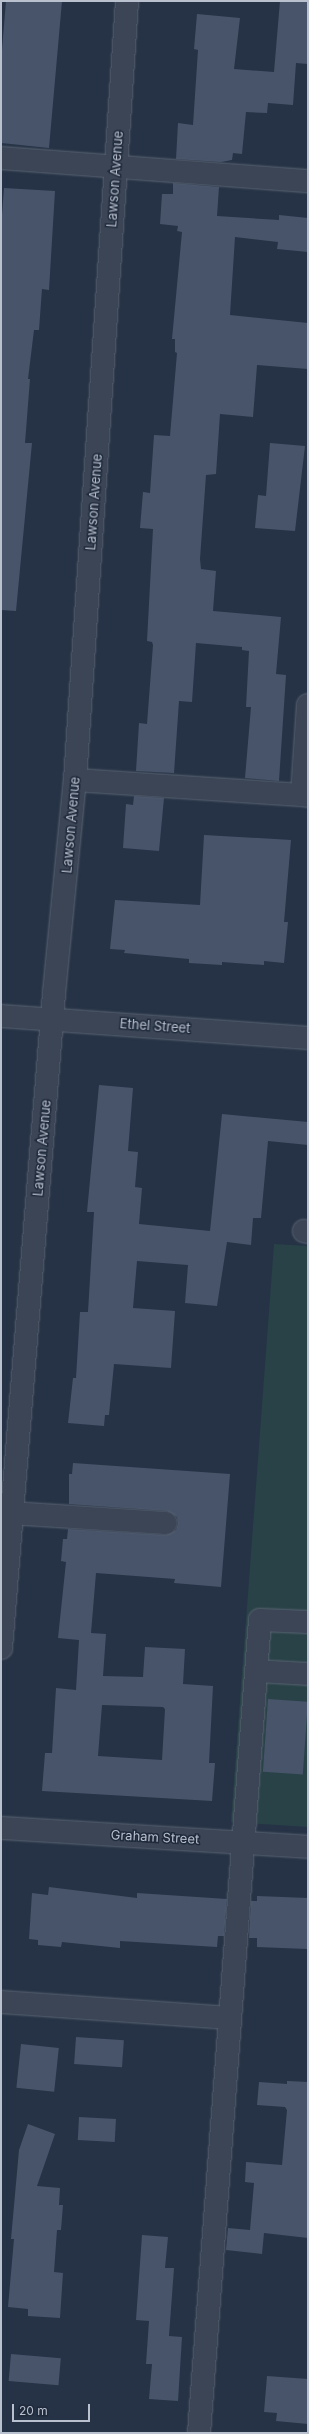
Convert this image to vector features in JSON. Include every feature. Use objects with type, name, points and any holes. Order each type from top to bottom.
[{"type":"street","name":"Lawson Avenue","points":[[1,1648],[10,1513],[75,780],[127,1]]},
{"type":"street","points":[[1,158],[308,181]]},
{"type":"street","points":[[75,780],[305,796],[308,705]]},
{"type":"street","name":"Ethel Street","points":[[1,1016],[308,1038]]},
{"type":"street","points":[[308,1030],[308,1038]]},
{"type":"street","points":[[10,1513],[166,1523]]},
{"type":"street","points":[[199,2433],[260,1620],[308,1622]]},
{"type":"street","points":[[256,1671],[308,1674]]},
{"type":"street","name":"Graham Street","points":[[1,1828],[308,1847]]},
{"type":"street","points":[[1,2002],[229,2018]]},
{"type":"green space","points":[[274,1244],[308,1246],[308,1827],[231,1822]]},
{"type":"building","points":[[6,1],[62,1],[49,148],[1,143],[1,62]]},
{"type":"building","points":[[280,1],[308,1],[308,64],[296,63],[293,105],[268,103],[267,113],[246,112],[242,154],[233,153],[232,160],[221,162],[176,159],[178,123],[193,125],[198,50],[194,49],[197,14],[240,18],[234,69],[274,72]]},
{"type":"building","points":[[173,183],[219,187],[217,216],[279,220],[279,215],[308,218],[308,252],[277,249],[278,242],[235,237],[230,315],[308,323],[308,369],[257,365],[253,417],[220,414],[216,474],[206,475],[200,559],[201,569],[216,571],[213,611],[281,617],[276,674],[286,675],[279,781],[245,778],[251,707],[246,707],[249,651],[242,650],[242,647],[196,643],[192,702],[179,701],[174,773],[136,771],[139,723],[147,724],[153,645],[152,642],[147,641],[153,529],[140,528],[143,492],[150,493],[154,435],[170,436],[177,353],[175,352],[175,339],[172,339],[182,232],[177,231],[178,226],[160,224],[162,194],[173,194]]},
{"type":"building","points":[[4,188],[55,191],[49,290],[42,289],[39,330],[34,330],[28,379],[30,379],[25,443],[32,443],[16,611],[1,610],[1,228]]},
{"type":"building","points":[[270,443],[305,446],[295,531],[255,528],[258,495],[266,496]]},
{"type":"building","points":[[134,796],[164,798],[159,851],[123,848],[126,804],[133,805]]},
{"type":"building","points":[[204,835],[291,840],[284,922],[288,922],[284,963],[264,961],[264,965],[222,962],[222,965],[189,963],[189,959],[124,953],[125,950],[110,949],[115,900],[200,905]]},
{"type":"building","points":[[99,1085],[133,1088],[128,1151],[138,1152],[135,1187],[142,1188],[139,1224],[210,1231],[222,1114],[308,1122],[308,1145],[268,1141],[261,1218],[253,1218],[251,1245],[227,1242],[217,1306],[185,1303],[188,1265],[137,1261],[133,1308],[175,1311],[171,1368],[114,1364],[109,1415],[105,1415],[104,1426],[68,1423],[73,1378],[76,1378],[80,1312],[88,1312],[94,1212],[87,1212]]},
{"type":"building","points":[[73,1463],[230,1474],[221,1587],[174,1583],[175,1579],[96,1573],[91,1633],[106,1634],[103,1676],[143,1677],[145,1647],[185,1649],[183,1684],[213,1686],[209,1763],[215,1763],[212,1801],[42,1791],[45,1753],[52,1753],[56,1688],[76,1690],[79,1640],[58,1638],[66,1562],[61,1561],[63,1539],[67,1539],[68,1529],[166,1535],[176,1530],[178,1524],[177,1517],[167,1511],[69,1504],[69,1474],[72,1474]],"holes":[[[102,1705],[163,1707],[165,1709],[162,1760],[98,1756]]]},
{"type":"building","points":[[268,1699],[308,1702],[303,1775],[263,1772]]},
{"type":"building","points":[[49,1887],[137,1898],[137,1893],[227,1899],[224,1936],[218,1936],[217,1947],[120,1941],[120,1948],[62,1942],[61,1947],[38,1945],[38,1940],[29,1939],[32,1893],[48,1895]]},
{"type":"building","points":[[257,1896],[308,1898],[307,1949],[257,1947],[257,1938],[249,1938],[251,1901],[257,1901]]},
{"type":"building","points":[[76,2037],[124,2040],[122,2067],[74,2064]]},
{"type":"building","points":[[21,2044],[59,2048],[54,2092],[16,2088]]},
{"type":"building","points":[[287,2081],[308,2082],[308,2238],[264,2233],[262,2254],[226,2250],[228,2228],[250,2230],[254,2183],[245,2182],[246,2162],[282,2165],[287,2110],[285,2107],[257,2105],[259,2082],[287,2084]]},
{"type":"building","points":[[79,2117],[116,2119],[115,2142],[78,2140]]},
{"type":"building","points":[[28,2124],[55,2134],[37,2186],[60,2188],[59,2205],[63,2205],[61,2230],[57,2230],[54,2272],[63,2273],[60,2318],[28,2316],[28,2309],[8,2307],[14,2239],[11,2239],[19,2150]]},
{"type":"building","points":[[142,2235],[168,2237],[165,2268],[174,2268],[169,2336],[182,2337],[178,2401],[149,2399],[152,2364],[146,2364],[149,2321],[136,2320]]},
{"type":"building","points":[[11,2354],[61,2358],[58,2385],[9,2381]]},
{"type":"building","points":[[267,2376],[308,2379],[308,2424],[276,2421],[277,2413],[264,2412]]}]
